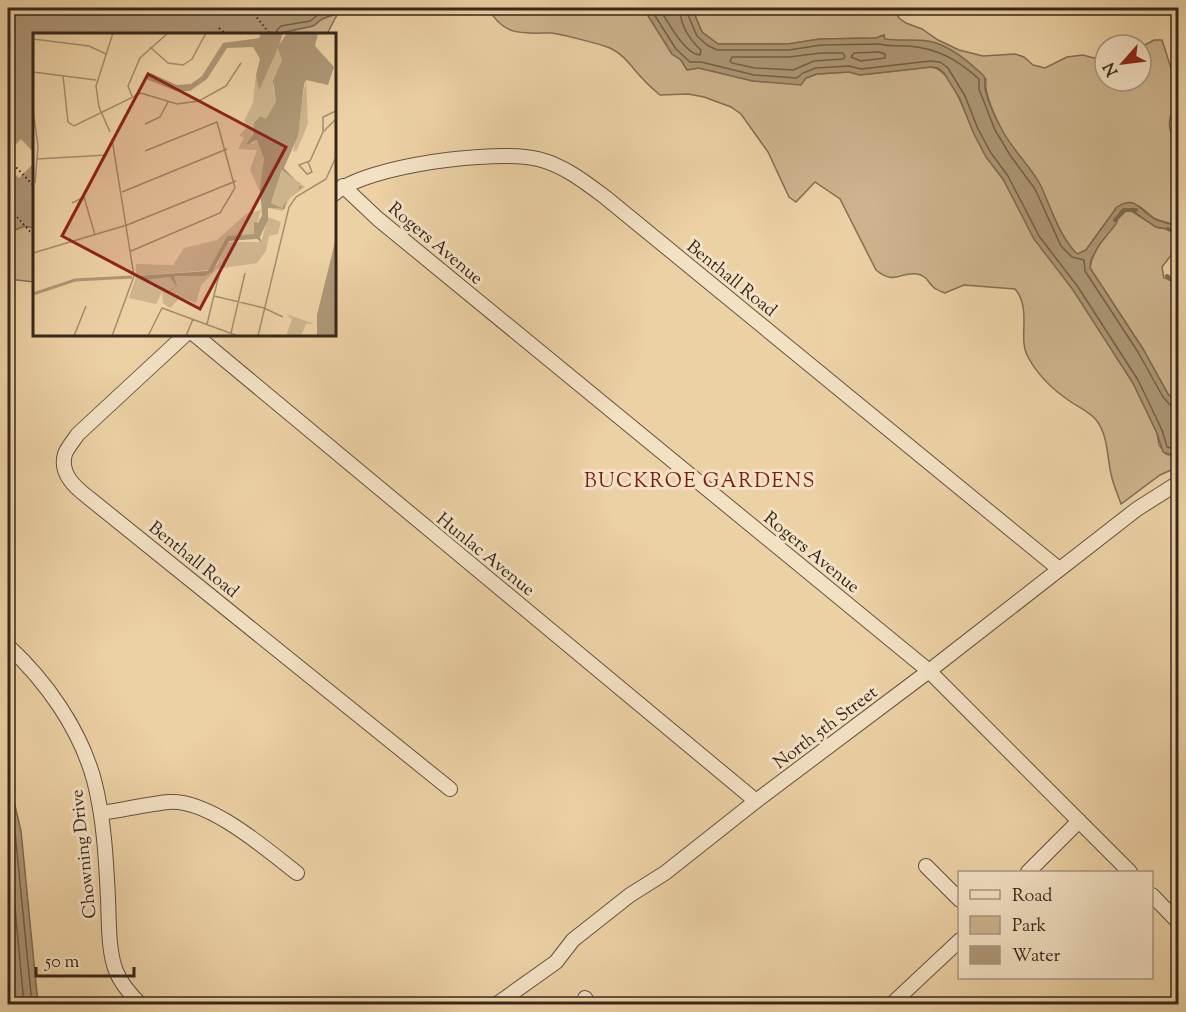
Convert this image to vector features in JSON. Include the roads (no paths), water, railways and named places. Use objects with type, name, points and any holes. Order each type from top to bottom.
[{"type":"street","name":"Benthall Road","points":[[339,190],[386,170],[506,154],[540,159],[576,175],[1059,569]]},
{"type":"street","name":"Rogers Avenue","points":[[339,190],[378,219],[929,671],[1128,871]]},
{"type":"street","name":"Benthall Road","points":[[184,336],[78,434],[65,454],[65,469],[69,480],[450,789]]},
{"type":"street","name":"Hunlac Avenue","points":[[196,336],[756,801]]},
{"type":"street","name":"North 5th Street","points":[[497,1005],[556,962],[573,940],[621,902],[665,873],[1137,509],[1179,483]]},
{"type":"street","name":"Chowning Drive","points":[[8,646],[40,680],[57,704],[71,727],[94,780],[101,813],[110,935],[116,971],[130,995],[140,1005]]},
{"type":"street","points":[[101,813],[172,802],[207,810],[239,829],[297,873]]},
{"type":"street","points":[[1030,871],[1079,821]]},
{"type":"street","points":[[926,866],[958,898]]},
{"type":"street","points":[[1153,896],[1179,922]]},
{"type":"street","points":[[896,1003],[958,942]]},
{"type":"water","points":[[8,8],[342,8],[338,13],[322,19],[313,26],[280,33],[33,33],[33,228],[25,226],[8,233]]},
{"type":"water","points":[[640,8],[694,8],[702,32],[718,44],[788,44],[820,39],[876,38],[884,35],[885,39],[928,41],[944,46],[965,59],[984,76],[986,94],[999,124],[1010,143],[1037,178],[1059,229],[1075,252],[1078,254],[1086,250],[1117,207],[1123,203],[1133,203],[1155,219],[1178,226],[1178,231],[1156,227],[1130,209],[1123,209],[1116,224],[1099,245],[1091,260],[1090,268],[1143,349],[1168,394],[1178,405],[1178,457],[1163,452],[1157,433],[1133,383],[1073,290],[1034,239],[1003,179],[986,157],[960,99],[944,73],[938,68],[931,67],[860,75],[849,72],[817,74],[806,78],[801,85],[753,81],[699,68],[687,70],[681,60],[672,54],[647,14],[635,14]]},
{"type":"water","points":[[8,785],[21,831],[38,1004],[8,1004]]},
{"type":"waterway","points":[[1115,220],[1125,210],[1136,210]]},
{"type":"waterway","points":[[1168,229],[1178,233]]},
{"type":"waterway","points":[[1167,276],[1170,279],[1178,275]]},
{"type":"district","name":"BUCKROE GARDENS","points":[[700,480]]}]
